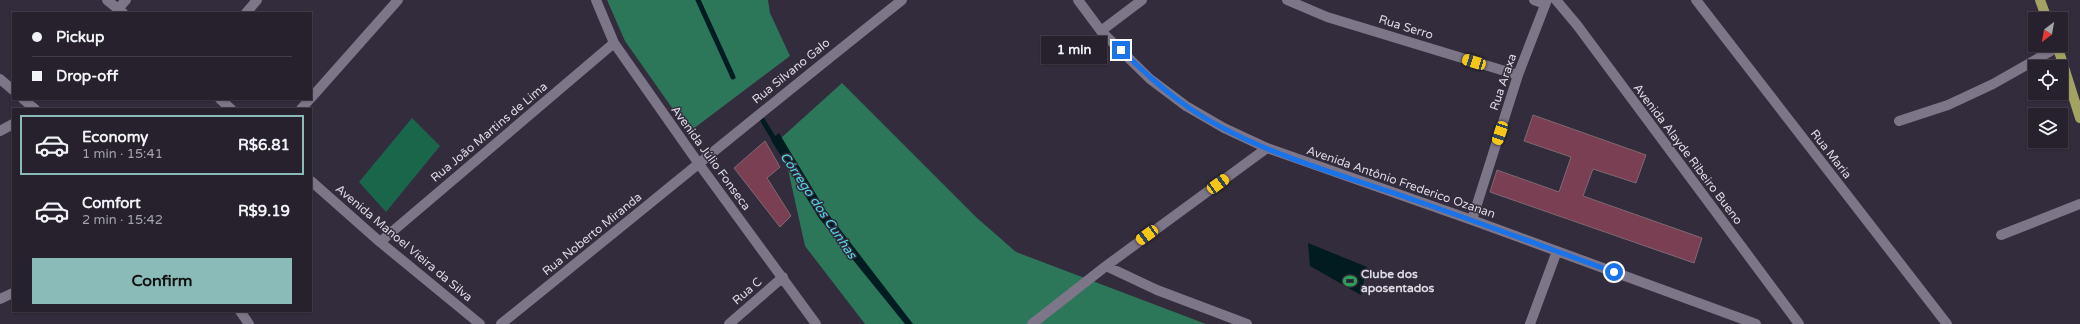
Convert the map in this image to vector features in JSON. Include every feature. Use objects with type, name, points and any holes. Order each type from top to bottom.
[{"type":"main road","points":[[2040,0],[2044,12]]},
{"type":"main road","points":[[2059,52],[2080,118]]},
{"type":"street","points":[[107,0],[120,11],[126,0]]},
{"type":"street","points":[[247,12],[257,0]]},
{"type":"street","points":[[312,96],[398,0]]},
{"type":"street","name":"Avenida Júlio Fonseca","points":[[596,0],[614,43],[699,164],[816,324]]},
{"type":"street","name":"Rua Silvano Galo","points":[[699,164],[771,104],[902,0]]},
{"type":"street","name":"Avenida Antônio Frederico Ozanan","points":[[1078,0],[1101,31],[1150,79],[1186,106],[1224,128],[1267,148],[1472,220],[1756,324]]},
{"type":"street","points":[[1101,31],[1142,0]]},
{"type":"street","name":"Rua Serro","points":[[1287,0],[1328,17],[1518,75]]},
{"type":"street","points":[[1534,0],[1546,2]]},
{"type":"street","name":"Avenida Alayde Ribeiro Bueno","points":[[1556,0],[1577,25],[1799,324]]},
{"type":"street","name":"Rua Maria","points":[[1696,0],[1946,324]]},
{"type":"street","name":"Rua Araxa","points":[[1472,220],[1518,75],[1546,2]]},
{"type":"street","name":"Rua João Martins de Lima","points":[[380,242],[614,43]]},
{"type":"street","points":[[1899,121],[1948,105],[1993,84],[2047,52]]},
{"type":"street","points":[[0,79],[12,89]]},
{"type":"street","points":[[24,100],[34,108]]},
{"type":"street","points":[[221,100],[230,108]]},
{"type":"street","points":[[302,108],[308,100]]},
{"type":"street","points":[[0,130],[12,124]]},
{"type":"street","points":[[1032,324],[1106,266],[1267,148]]},
{"type":"street","name":"Rua Noberto Miranda","points":[[501,324],[699,164]]},
{"type":"street","name":"Avenida Manoel Vieira da Silva","points":[[312,182],[380,242],[480,324]]},
{"type":"street","points":[[2001,235],[2080,204]]},
{"type":"street","points":[[1530,324],[1557,251]]},
{"type":"street","points":[[1106,266],[1157,290],[1247,324]]},
{"type":"street","name":"Rua C","points":[[729,324],[783,277]]},
{"type":"street","points":[[0,299],[12,293]]},
{"type":"street","points":[[241,312],[249,324]]},
{"type":"green space","points":[[607,0],[768,0],[770,13],[790,56],[689,132],[625,41]]},
{"type":"green space","points":[[842,83],[976,217],[1016,252],[1206,324],[865,324],[805,246],[781,138]]},
{"type":"green space","points":[[412,118],[440,146],[386,212],[359,182]]},
{"type":"water","points":[[779,133],[826,211],[913,324],[905,324],[819,218],[771,140]]},
{"type":"water","name":"Clube dos aposentados","points":[[1308,243],[1367,267],[1361,295],[1310,266]]},
{"type":"building","points":[[1533,115],[1646,155],[1636,183],[1593,169],[1583,196],[1702,238],[1694,263],[1490,192],[1497,170],[1559,192],[1571,157],[1524,141]]},
{"type":"building","points":[[765,141],[780,167],[767,178],[791,216],[780,227],[734,168]]},
{"type":"waterway","name":"Córrego dos Cunhas","points":[[698,0],[733,77]]},
{"type":"waterway","name":"Córrego dos Cunhas","points":[[763,121],[776,142]]},
{"type":"place","name":"Clube dos aposentados","points":[[1350,281]]},
{"type":"route","points":[[1121,50],[1150,79],[1186,106],[1224,128],[1267,148],[1614,272]]}]
